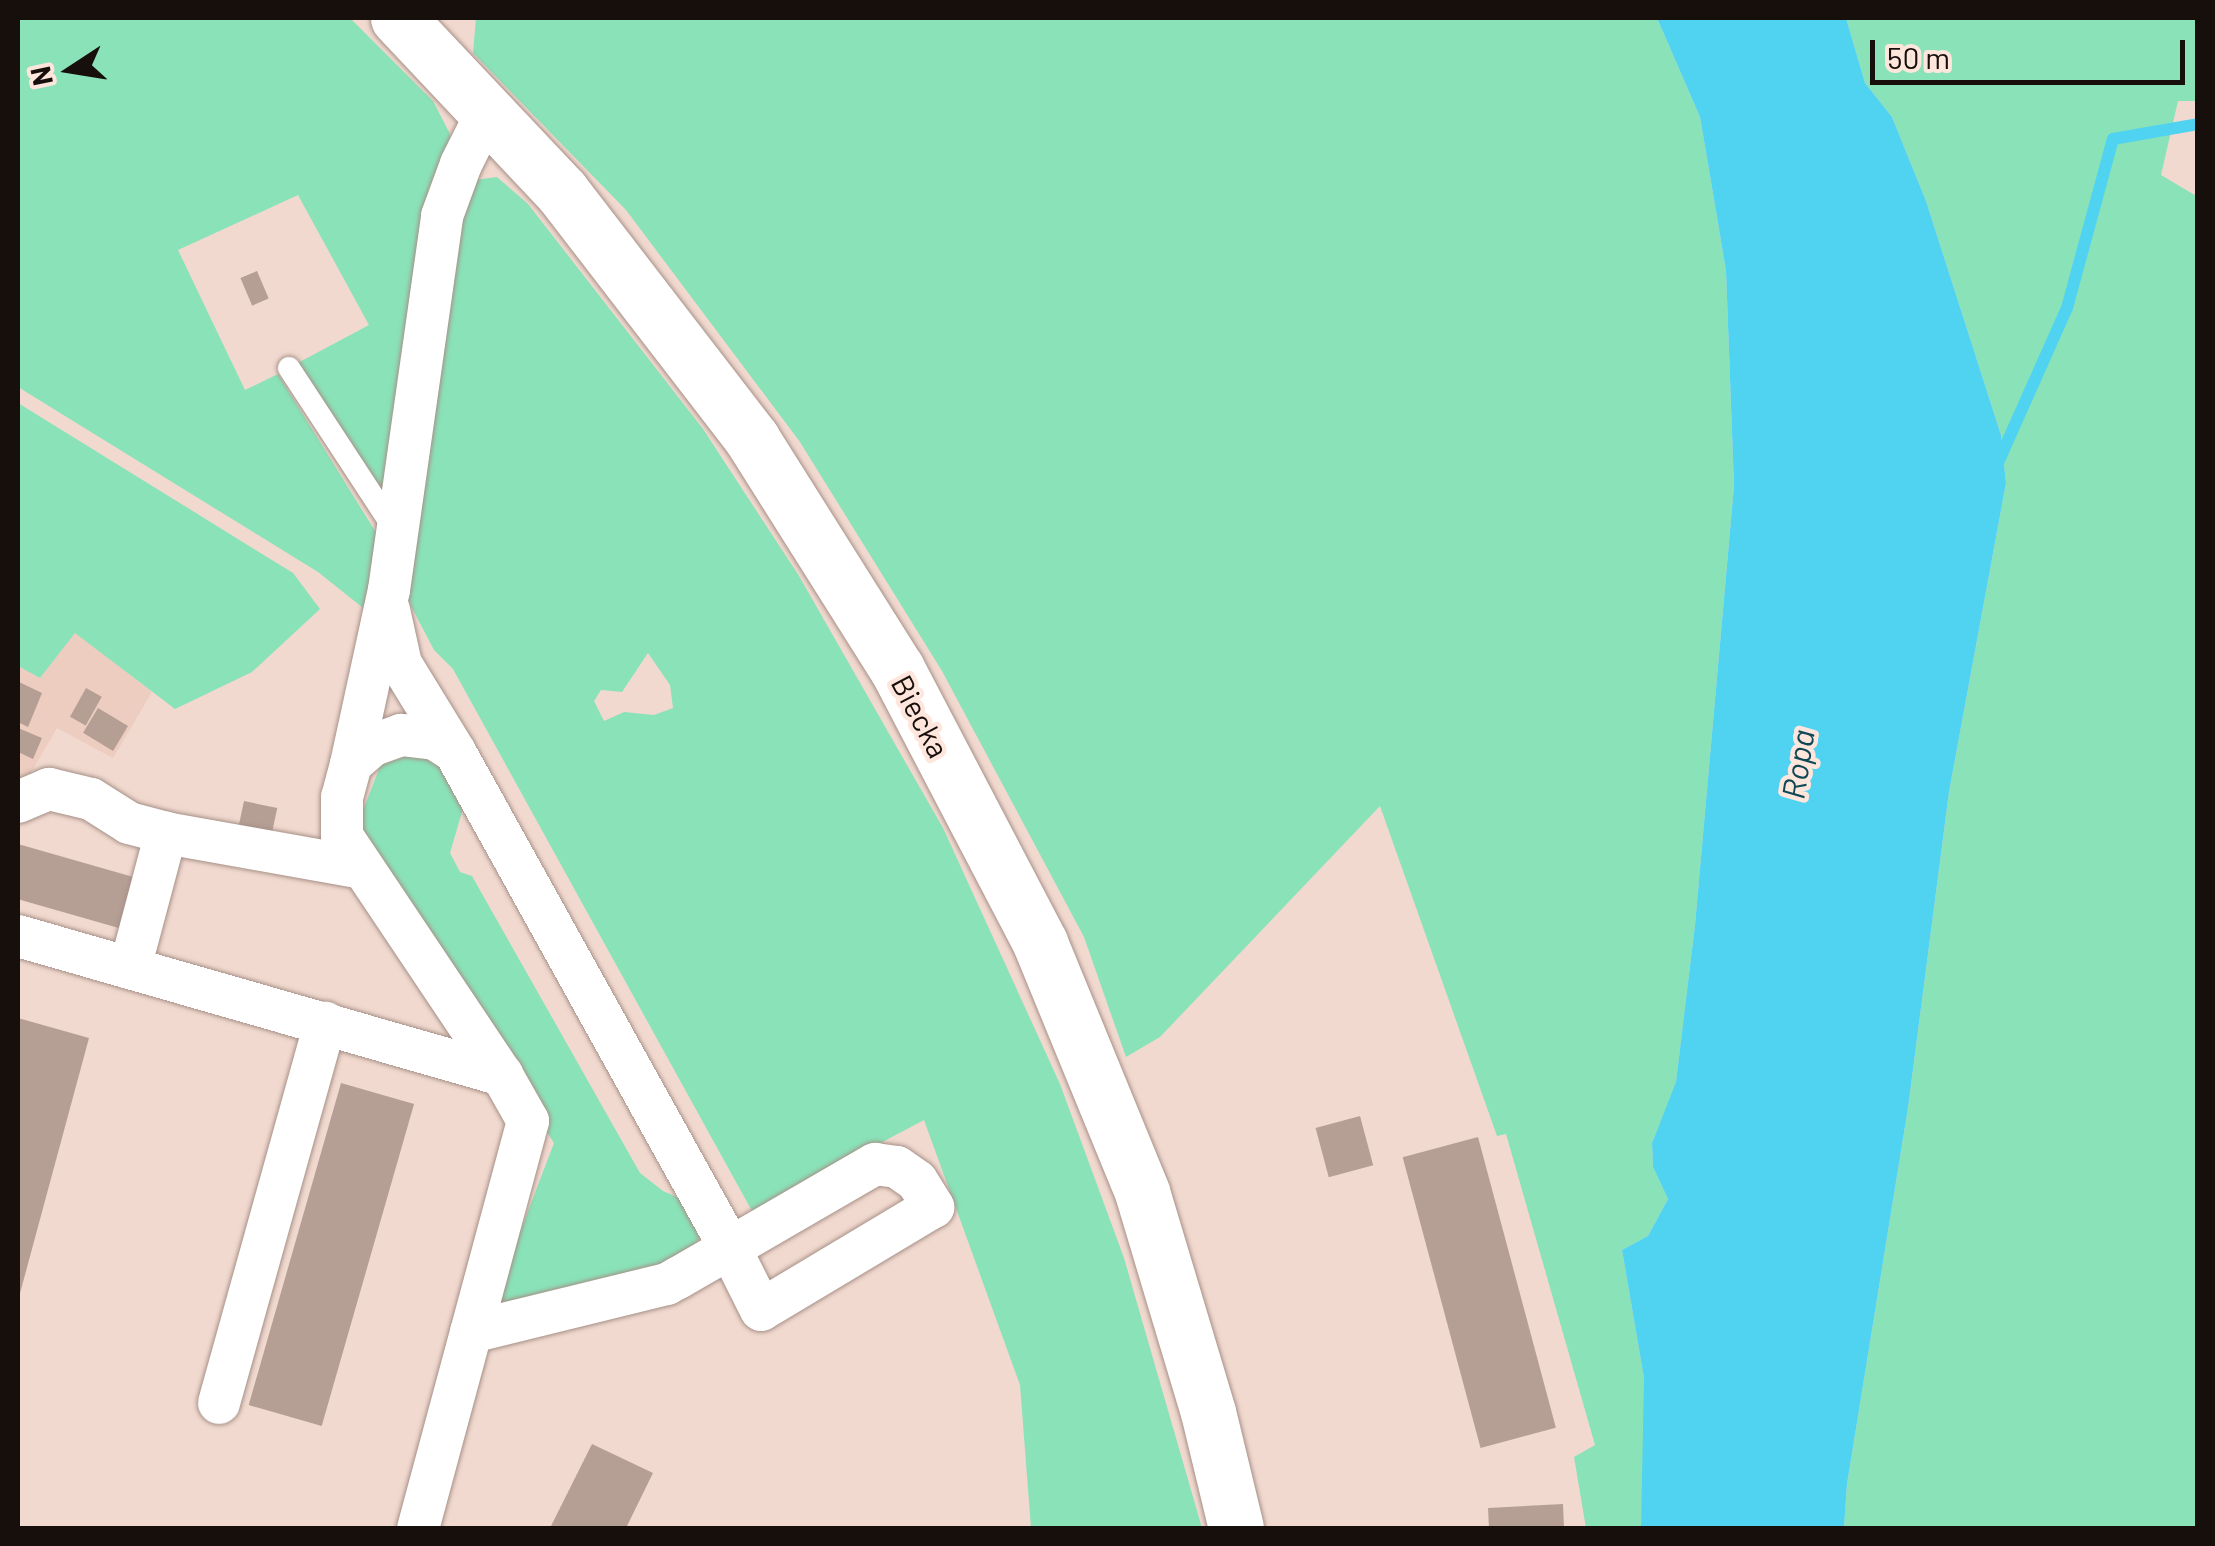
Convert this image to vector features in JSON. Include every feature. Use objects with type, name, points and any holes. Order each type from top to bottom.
[{"type":"main road","name":"Biecka","points":[[398,18],[562,192],[752,439],[897,669],[1040,943],[1142,1192],[1208,1412],[1236,1528]]},
{"type":"street","points":[[418,1528],[528,1122],[502,1074],[342,836],[340,820],[389,590],[442,216],[461,164],[488,112]]},
{"type":"street","points":[[389,590],[389,614],[401,664],[455,752],[730,1248],[667,1284],[471,1332]]},
{"type":"street","points":[[350,764],[373,745],[401,735],[434,739],[455,752]]},
{"type":"street","points":[[18,802],[49,789],[90,799],[129,823],[166,833],[362,868]]},
{"type":"street","points":[[130,968],[166,833]]},
{"type":"street","points":[[18,936],[502,1074]]},
{"type":"street","points":[[219,1403],[325,1023]]},
{"type":"lane","points":[[289,368],[397,533]]},
{"type":"shaded area","points":[[75,632],[152,692],[113,758],[57,728],[18,795],[18,666],[40,678]]},
{"type":"green space","points":[[18,18],[350,18],[433,101],[450,134],[450,157],[391,515],[294,365],[369,325],[298,195],[178,250],[245,390],[278,374],[383,544],[372,615],[318,572],[18,387]]},
{"type":"green space","points":[[476,18],[1657,18],[1700,117],[1726,271],[1734,486],[1695,925],[1676,1083],[1652,1143],[1653,1167],[1668,1199],[1648,1236],[1622,1250],[1644,1378],[1646,1441],[1641,1528],[1586,1528],[1574,1457],[1595,1445],[1506,1134],[1497,1136],[1380,806],[1160,1037],[1126,1057],[1084,937],[942,671],[800,442],[626,210],[473,53]]},
{"type":"green space","points":[[1846,18],[2197,18],[2197,101],[2178,101],[2161,175],[2198,197],[2197,1528],[1844,1528],[1847,1484],[1908,1108],[1949,792],[2006,483],[2001,435],[1926,201],[1892,117],[1865,83]]},
{"type":"green space","points":[[497,177],[528,204],[703,429],[799,576],[943,828],[1060,1084],[1124,1258],[1202,1528],[1031,1528],[1020,1385],[924,1120],[752,1211],[453,669],[434,650],[404,585],[455,243],[475,180]],"holes":[[[648,653],[670,685],[673,708],[654,715],[624,712],[604,721],[594,701],[601,690],[622,692]]]},
{"type":"green space","points":[[18,403],[293,573],[320,609],[252,672],[175,709],[75,633],[40,678],[18,666]]},
{"type":"green space","points":[[427,750],[451,760],[464,805],[450,853],[460,872],[472,876],[640,1173],[663,1191],[688,1202],[702,1229],[693,1253],[522,1310],[493,1303],[554,1143],[353,836],[381,764]]},
{"type":"water","name":"Ropa","points":[[1657,18],[1846,18],[1865,83],[1892,117],[1926,201],[2001,435],[2006,483],[1949,792],[1908,1108],[1847,1484],[1844,1528],[1641,1528],[1644,1378],[1622,1250],[1648,1236],[1668,1199],[1653,1167],[1652,1143],[1676,1082],[1695,925],[1734,486],[1726,271],[1700,117]]},
{"type":"building","points":[[257,271],[269,299],[252,306],[240,278]]},
{"type":"building","points":[[19,682],[42,693],[28,727],[18,722]]},
{"type":"building","points":[[86,688],[102,697],[86,726],[70,717]]},
{"type":"building","points":[[98,708],[128,726],[113,751],[83,733]]},
{"type":"building","points":[[18,728],[42,738],[33,759],[18,752]]},
{"type":"building","points":[[244,801],[277,808],[271,838],[238,831]]},
{"type":"building","points":[[18,844],[133,877],[119,928],[18,899]]},
{"type":"building","points":[[18,1018],[89,1038],[19,1297],[18,1297]]},
{"type":"building","points":[[341,1083],[414,1104],[322,1426],[249,1405]]},
{"type":"building","points":[[1360,1116],[1373,1165],[1329,1177],[1316,1128]]},
{"type":"building","points":[[1478,1137],[1556,1428],[1481,1448],[1403,1157]]},
{"type":"building","points":[[592,1444],[653,1473],[626,1528],[550,1528]]},
{"type":"building","points":[[1563,1504],[1564,1528],[1489,1528],[1488,1508]]},
{"type":"waterway","points":[[1997,465],[2067,308],[2113,139],[2198,124]]}]
